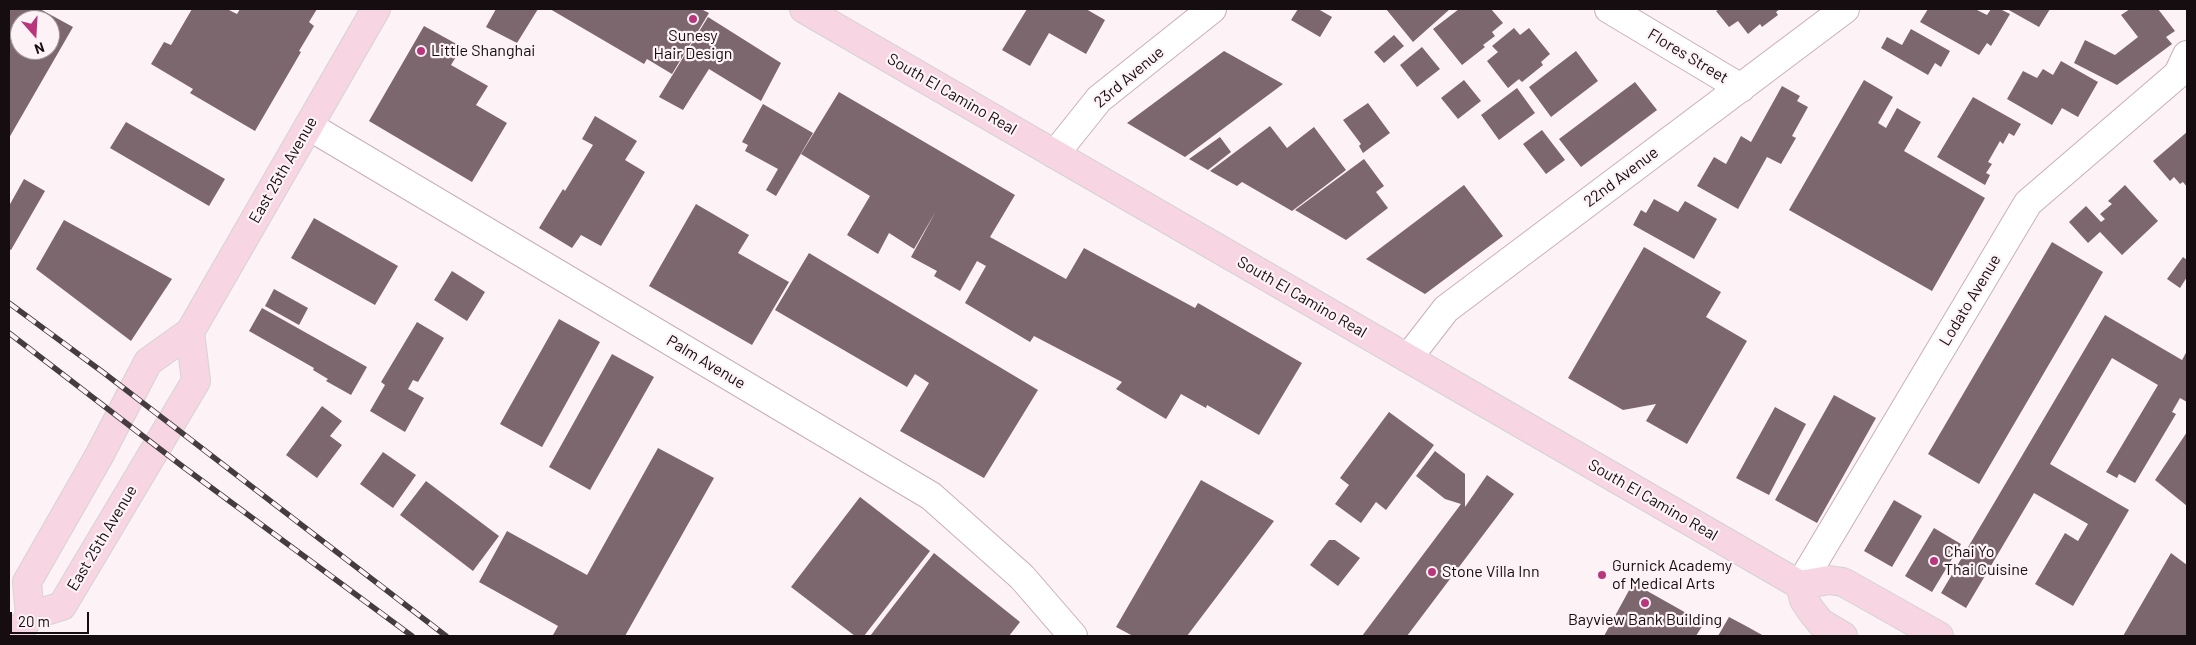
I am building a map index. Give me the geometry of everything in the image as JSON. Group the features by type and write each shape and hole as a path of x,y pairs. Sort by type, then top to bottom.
{"main road":[{"name":"East 25th Avenue","path":"23,626 27,582 99,456 148,362 190,332 376,9"},
{"name":"South El Camino Real","path":"804,9 1800,585"},
{"name":"East 25th Avenue","path":"23,626 62,606 196,381 190,332"},
{"path":"1843,636 1821,623 1804,600 1800,585 1830,580 1843,582 1939,636"}],"street":[{"name":"23rd Avenue","path":"1055,154 1099,99 1212,9"},
{"name":"Flores Street","path":"1609,9 1741,88"},
{"name":"22nd Avenue","path":"1408,358 1446,309 1846,9"},
{"name":"Lodato Avenue","path":"1800,585 2028,203 2178,74 2187,55"},
{"name":"Palm Avenue","path":"309,126 931,496 1022,577 1073,636"}],"building":[{"path":"9,9 42,10 10,10 10,60 54,60 9,138"},
{"path":"192,9 227,9 237,14 240,9 317,9 309,22 314,26 299,51 301,52 255,131 190,93 193,89 151,64 164,42 171,45"},
{"path":"496,9 538,9 517,43 486,27"},
{"path":"550,9 701,9 709,13 672,74 647,59 644,64"},
{"path":"1027,9 1086,9 1105,20 1086,54 1049,33 1030,66 1002,50"},
{"path":"1298,9 1318,9 1332,17 1320,37 1291,20"},
{"path":"1386,9 1450,9 1413,42"},
{"path":"1459,9 1491,9 1503,23 1492,32 1495,36 1483,45 1485,47 1462,65 1433,29"},
{"path":"1720,9 1780,9 1776,12 1778,15 1762,27 1760,24 1748,34 1738,21 1729,27 1716,11"},
{"path":"1928,9 1975,9 1987,15 1991,9 2000,9 2010,14 1991,46 1987,43 1979,55 1920,22"},
{"path":"2007,9 2050,9 2039,27"},
{"path":"2130,9 2158,9 2175,31 2166,37 2172,44 2117,85 2074,63 2085,40 2115,55 2138,37 2121,15"},
{"path":"708,17 781,63 761,101 709,69 683,110 659,97"},
{"path":"60,20 73,27 60,50"},
{"path":"424,26 462,47 451,65 488,86 476,105 507,123 472,182 369,121"},
{"path":"1514,28 1520,35 1529,28 1550,54 1541,62 1543,65 1522,82 1519,79 1508,88 1487,61 1498,52 1492,46"},
{"path":"1911,29 1950,51 1941,67 1935,63 1928,75 1881,48 1887,37 1902,45"},
{"path":"1394,35 1404,46 1384,63 1374,52"},
{"path":"1422,47 1440,69 1417,87 1400,65"},
{"path":"1224,51 1283,84 1185,157 1127,123"},
{"path":"1576,51 1598,81 1551,117 1529,87"},
{"path":"2061,61 2098,82 2078,117 2062,108 2052,125 2007,99 2023,71 2037,78 2043,69 2053,75"},
{"path":"1464,80 1481,101 1458,119 1441,98"},
{"path":"1864,80 1893,97 1878,123 1886,128 1897,108 1921,122 1904,151 1985,198 1932,291 1789,210"},
{"path":"1635,82 1657,110 1581,167 1559,139"},
{"path":"1782,86 1800,96 1797,101 1808,107 1792,136 1796,138 1781,164 1767,157 1738,209 1697,186 1714,157 1726,164 1741,136 1751,142"},
{"path":"1517,88 1535,113 1499,140 1481,115"},
{"path":"839,92 1015,195 990,237 1066,279 1084,248 1195,308 1198,303 1302,363 1259,435 1207,405 1206,408 1181,394 1166,419 1116,389 1122,382 1034,336 1030,342 965,303 986,266 977,261 960,291 934,276 937,271 911,257 936,211 914,249 889,233 878,254 847,235 870,196 801,154"},
{"path":"1973,97 2021,124 2014,136 2009,133 2003,144 2000,141 1988,162 1992,164 1986,173 1990,175 1985,185 1937,157"},
{"path":"1368,103 1390,133 1363,153 1359,146 1361,144 1343,120"},
{"path":"763,104 813,133 776,196 766,190 778,169 745,151 748,145 742,142"},
{"path":"595,116 637,141 625,160 645,172 601,246 581,235 572,248 539,228 563,189 565,191 593,145 582,139"},
{"path":"126,122 225,179 209,206 110,148"},
{"path":"1270,126 1287,148 1314,127 1346,170 1292,211 1242,182 1237,186 1210,171"},
{"path":"1542,130 1565,160 1546,174 1523,144"},
{"path":"2187,132 2187,187 2183,182 2180,184 2174,177 2170,181 2153,161"},
{"path":"1220,137 1231,152 1208,170 1189,159"},
{"path":"1364,159 1384,186 1376,192 1388,208 1346,240 1295,210"},
{"path":"24,179 45,191 11,250 9,249 9,206"},
{"path":"1464,185 1503,236 1425,294 1366,259"},
{"path":"2125,185 2158,221 2122,255 2100,232 2088,243 2069,222 2086,206 2101,222 2105,219 2100,214 2112,204 2108,201"},
{"path":"1654,199 1678,212 1685,201 1717,219 1694,259 1633,225 1641,210 1646,213"},
{"path":"696,204 749,235 738,253 789,282 752,345 649,286"},
{"path":"314,218 398,266 375,305 291,258"},
{"path":"64,220 172,279 131,341 36,269"},
{"path":"2052,242 2103,272 1979,484 1928,454"},
{"path":"1644,247 1721,292 1706,317 1747,341 1687,444 1646,421 1656,404 1623,410 1568,378"},
{"path":"809,253 1038,390 984,478 900,431 929,383 915,374 907,387 775,310"},
{"path":"2183,257 2187,260 2187,277 2180,288 2167,279"},
{"path":"452,271 485,292 467,321 434,300"},
{"path":"274,289 308,308 299,325 265,306"},
{"path":"262,308 367,367 351,395 326,381 328,379 313,370 314,368 249,331"},
{"path":"2105,315 2182,360 2187,351 2187,402 2180,398 2172,412 2176,414 2135,483 2119,474 2117,478 2106,472 2158,385 2112,358 2050,464 2129,510 2073,606 2035,584 2065,533 2078,541 2088,524 2034,493 1966,608 1941,593"},
{"path":"559,319 600,342 542,447 500,424"},
{"path":"417,322 444,338 418,382 413,380 408,389 424,398 405,432 370,411 385,385 381,382"},
{"path":"612,354 654,377 590,490 549,467"},
{"path":"1834,395 1876,418 1817,523 1775,500"},
{"path":"322,406 342,421 330,436 342,445 317,478 286,455"},
{"path":"1775,407 1806,424 1769,495 1736,478"},
{"path":"1389,412 1434,445 1386,510 1376,502 1361,523 1335,504 1349,485 1340,478"},
{"path":"2187,432 2187,506 2155,480"},
{"path":"658,448 714,478 625,636 555,636 553,635 558,626 479,582 507,531 587,575"},
{"name":"Stone Villa Inn","path":"1435,451 1465,474 1465,507 1487,475 1514,494 1407,636 1362,636 1461,504 1445,499 1416,476"},
{"path":"383,452 416,475 393,508 360,484"},
{"path":"1201,480 1274,521 1187,636 1133,636 1116,627"},
{"path":"426,481 499,536 473,571 400,515"},
{"path":"860,497 930,551 864,636 855,636 791,587"},
{"path":"1894,500 1922,516 1892,567 1864,551"},
{"path":"1934,528 1961,544 1932,592 1905,576"},
{"path":"1329,540 1335,540 1360,558 1338,586 1310,565"},
{"path":"934,553 1020,622 1009,636 870,636"},
{"path":"2171,553 2187,565 2187,636 2123,636"},
{"name":"Bayview Bank Building","path":"1633,583 1704,623 1696,636 1604,636"},
{"path":"1729,617 1746,626 1764,636 1718,636"}],"railway":[{"path":"9,303 104,373 446,636"},
{"path":"9,333 182,466 412,636"}],"place":[{"name":"Sunesy Hair Design","path":"693,19"},
{"name":"Little Shanghai","path":"421,51"},
{"name":"Chai Yo Thai Cuisine","path":"1934,561"},
{"name":"Stone Villa Inn","path":"1432,572"},
{"name":"Gurnick Academy of Medical Arts","path":"1602,575"},
{"name":"Bayview Bank Building","path":"1645,603"}]}
